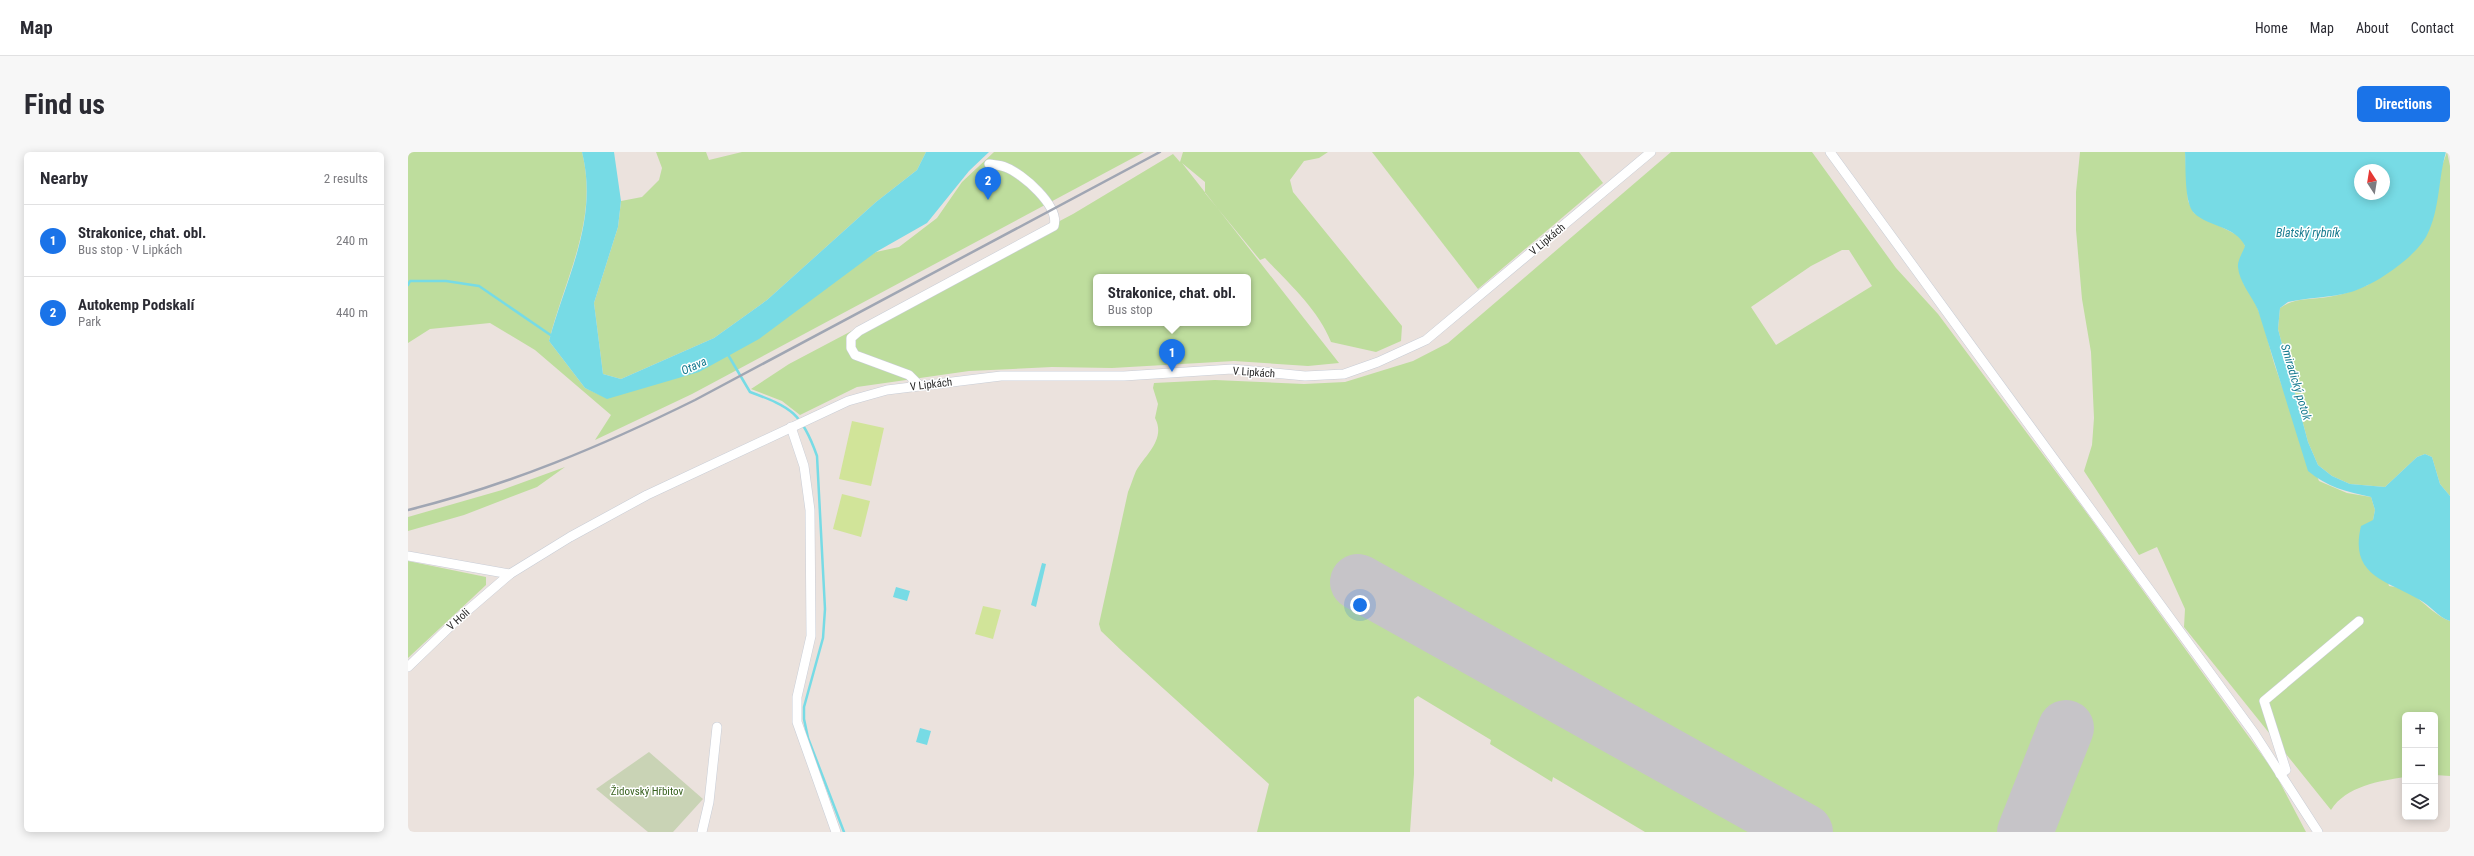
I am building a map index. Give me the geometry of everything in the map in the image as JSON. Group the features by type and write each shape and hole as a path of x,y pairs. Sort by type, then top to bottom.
{"street":[{"name":"V Lipkách","path":"510,574 646,495 848,401 887,390 1001,376 1124,376 1232,369 1305,376 1344,374 1378,362 1426,340 1650,152"},
{"path":"1830,152 2254,733 2318,832"},
{"path":"920,386 909,375 855,355 851,348 851,338 859,331 1054,226 1054,217 1043,195 1005,167 989,164"},
{"path":"791,427 804,466 810,510 811,636 798,697 797,722 836,832"},
{"path":"408,556 510,574"},
{"name":"V Holi","path":"408,667 460,617 510,574"},
{"path":"2280,774 2286,770 2264,701 2359,621"},
{"path":"702,832 711,790 717,727"}],"green space":[{"path":"408,152 582,152 586,177 586,201 583,225 578,248 549,341 585,388 607,398 876,252 899,247 937,218 962,182 994,152 1144,152 692,394 595,440 611,415 535,350 490,323 430,329 408,343"},
{"path":"656,152 706,152 709,160 742,152 926,152 917,170 876,202 767,300 714,338 621,379 603,374 594,303 618,227 621,201 642,197 659,180 662,168"},
{"path":"1183,152 1328,152 1319,158 1304,161 1290,180 1293,192 1402,326 1401,341 1376,352 1331,342 1318,318 1302,297 1265,258 1260,260 1218,208 1339,363 1308,366 1234,361 1112,368 1052,367 969,371 857,387 800,415 782,401 751,389 789,364 1073,214 1173,154 1180,162","holes":["1182,163 1205,182 1205,192"]},
{"path":"1372,152 1579,152 1603,183 1478,289"},
{"path":"1671,152 1812,152 1896,268 1938,314 2086,512 2275,773 2306,832 1645,832 1553,777 1552,782 1490,744 1491,740 1418,696 1414,699 1414,774 1410,832 1257,832 1269,784 1123,652 1101,631 1099,624 1128,492 1136,471 1153,446 1158,433 1158,426 1155,418 1158,404 1153,388 1154,383 1215,380 1304,384 1345,382 1413,361 1448,343","holes":["1842,250 1849,250 1872,286 1776,345 1751,307 1811,266"]},
{"path":"2080,152 2185,152 2188,201 2194,213 2241,237 2245,246 2243,283 2255,302 2281,383 2319,481 2347,493 2371,497 2375,510 2373,520 2389,586 2407,591 2442,618 2450,621 2450,776 2438,775 2438,712 2402,712 2402,777 2385,780 2354,790 2345,795 2331,810 2184,627 2185,609 2157,547 2139,555 2084,471 2092,445 2094,418 2091,352 2082,299 2076,230 2076,192"},
{"path":"2447,152 2450,166 2450,496 2440,484 2432,457 2425,454 2417,457 2385,487 2350,484 2332,476 2318,465 2308,442 2278,329 2280,308 2297,300 2333,296 2368,285 2438,191 2442,166"},
{"path":"852,421 884,428 871,486 839,479"},
{"path":"565,467 537,487 464,515 408,531 408,517 502,490"},
{"path":"842,494 870,501 861,537 833,529"},
{"path":"408,561 486,577 486,585 408,658"},
{"path":"983,606 1001,610 993,639 975,634"},
{"name":"Židovský Hřbitov","path":"649,752 703,799 673,832 648,832 596,789"}],"water":[{"name":"Otava","path":"582,152 614,152 621,201 618,227 594,303 603,374 621,379 714,338 767,300 876,202 917,170 926,152 989,152 969,171 927,223 876,252 759,339 699,372 607,399 585,388 549,341 584,225 586,177"},
{"name":"Blatský rybník","path":"2185,152 2446,152 2441,173 2437,205 2431,225 2422,243 2414,252 2383,277 2351,292 2288,302 2280,308 2278,329 2308,442 2318,465 2332,476 2350,484 2385,487 2417,457 2425,454 2432,457 2440,484 2450,496 2450,621 2442,617 2420,600 2383,581 2365,566 2360,556 2359,543 2361,526 2373,520 2375,510 2371,497 2330,485 2315,477 2308,471 2258,310 2243,284 2239,273 2238,262 2245,246 2241,239 2229,230 2200,218 2194,213 2187,193"},
{"path":"1042,563 1046,564 1036,607 1031,605"},
{"path":"896,587 910,591 907,601 893,597"},
{"path":"920,728 931,731 927,745 916,742"}],"waterway":[{"path":"408,285 410,281 446,281 479,286 552,336"},
{"path":"727,353 750,392 776,402 800,421 806,430 817,456 825,609 823,638 804,707 804,719 808,738 844,832"}],"runway":[{"path":"1358,582 1805,832"},
{"path":"2025,832 2066,728"}],"railway":[{"path":"408,510 482,489 519,476 590,448 660,417 695,400 1160,152"}],"place":[{"name":"Autokemp Podskalí","path":"988,200"},
{"name":"Strakonice, chat. obl.","path":"1172,372"}],"water label":[{"name":"Smiradický potok","path":"2296,382"}]}
